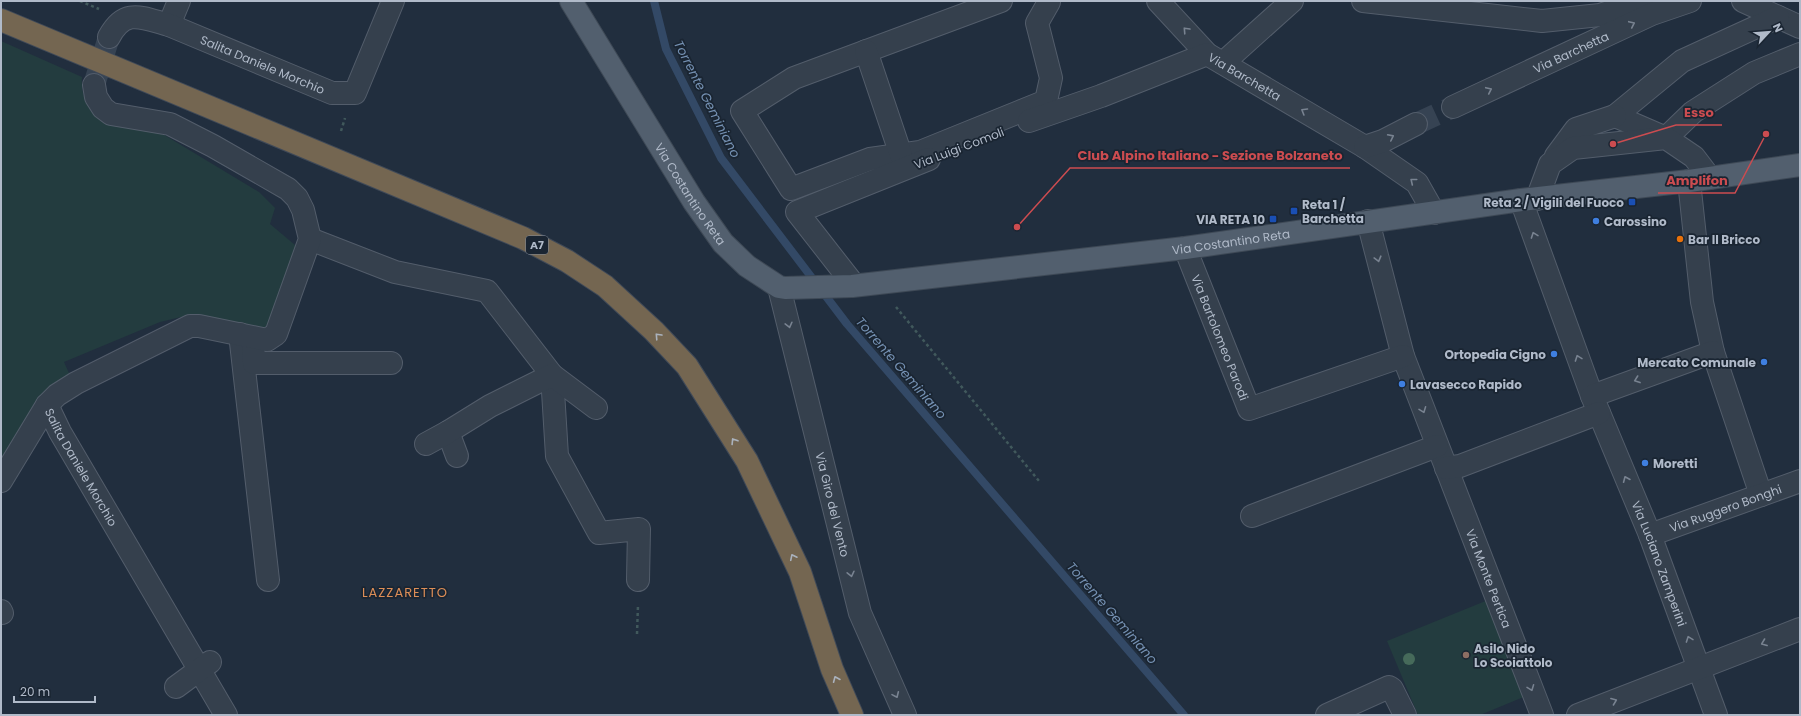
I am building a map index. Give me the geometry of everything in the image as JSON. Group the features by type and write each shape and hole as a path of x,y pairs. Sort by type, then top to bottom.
{"highway":[{"name":"A7","path":"1,20 523,238 568,261 605,286 654,331 687,366 747,461 800,572 832,669 852,715"}],"main road":[{"name":"Via Costantino Reta","path":"571,1 694,202 723,243 748,266 785,288 853,285 1185,248 1529,200 1800,165"}],"street":[{"path":"169,25 178,1"},
{"name":"Salita Daniele Morchio","path":"109,37 115,26 123,19 135,17 169,25 332,93 355,94 393,1"},
{"path":"1001,1 794,78 742,111 791,189 870,159 920,152 1046,101 1051,78 1037,23 1048,1"},
{"name":"Via Barchetta","path":"1158,1 1215,58 1365,147 1417,183 1434,213"},
{"path":"1215,58 1292,1"},
{"path":"1363,1 1542,21 1600,15 1643,1"},
{"path":"1743,1 1800,26"},
{"name":"Via Barchetta","path":"1453,107 1652,14 1686,2"},
{"path":"1529,200 1550,164 1576,129 1615,116 1682,61 1778,17"},
{"path":"866,51 901,155"},
{"path":"1550,164 1573,148 1666,138 1693,112 1754,73 1800,54"},
{"name":"Via Luigi Comoli","path":"853,285 797,212 991,134 1215,58"},
{"path":"94,85 96,97 103,108 111,114 170,124 213,146 288,189 297,198 303,210 310,239 395,272 487,291 552,375 596,408"},
{"path":"1615,116 1666,138 1694,157 1699,179 1702,302 1713,352 1761,495"},
{"path":"1365,147 1383,141 1416,124"},
{"name":"Via Luciano Zamperini","path":"1529,200 1595,405 1650,535 1716,715"},
{"name":"Via Monte Pertica","path":"1368,222 1403,356 1538,714"},
{"name":"Salita Daniele Morchio","path":"226,715 205,666 57,427 46,405 57,395 76,383 190,326 267,340 276,334 310,239"},
{"name":"Via Bartolomeo Parodi","path":"1185,248 1249,409 1403,356"},
{"name":"Via Giro del Vento","path":"785,288 860,613 906,715"},
{"path":"247,336 254,363 391,363"},
{"path":"247,336 268,580"},
{"path":"1446,468 1460,466 1713,352"},
{"path":"426,444 490,406 552,375"},
{"path":"552,375 557,456 599,533 639,529 638,580"},
{"path":"1,481 46,405"},
{"path":"448,432 457,456"},
{"path":"1252,516 1437,446"},
{"name":"Via Ruggero Bonghi","path":"1650,535 1800,482"},
{"path":"1578,715 1800,629"},
{"path":"176,687 205,666"},
{"path":"1327,715 1389,688 1392,689 1405,715"}],"path":[{"path":"876,282 1039,482"},
{"path":"637,634 638,580"}],"green space":[{"path":"1,41 82,77 84,95 87,103 93,111 161,133 259,192 275,208 270,224 295,245 298,255 265,334 181,317 160,322 64,362 72,380 1,469"},
{"path":"1488,600 1526,696 1480,715 1418,715 1387,641"}],"waterway":[{"name":"Torrente Geminiano","path":"654,1 666,49 721,158 847,324 1184,715"}],"tunnel":[{"path":"94,85 109,37"},
{"path":"1416,124 1453,107"}],"place":[{"name":"Amplifon","path":"1766,134"},
{"name":"Esso","path":"1613,144"},
{"name":"Reta 2 / Vigili del Fuoco","path":"1632,202"},
{"name":"Reta 1 / Barchetta","path":"1294,211"},
{"name":"VIA RETA 10","path":"1273,219"},
{"name":"Carossino","path":"1596,221"},
{"name":"Club Alpino Italiano - Sezione Bolzaneto","path":"1017,227"},
{"name":"Bar Il Bricco","path":"1680,239"},
{"name":"Ortopedia Cigno","path":"1554,354"},
{"name":"Mercato Comunale","path":"1764,362"},
{"name":"Lavasecco Rapido","path":"1402,384"},
{"name":"Moretti","path":"1645,463"},
{"name":"Asilo Nido Lo Scoiattolo","path":"1466,655"}],"district":[{"name":"LAZZARETTO","path":"405,592"}]}
